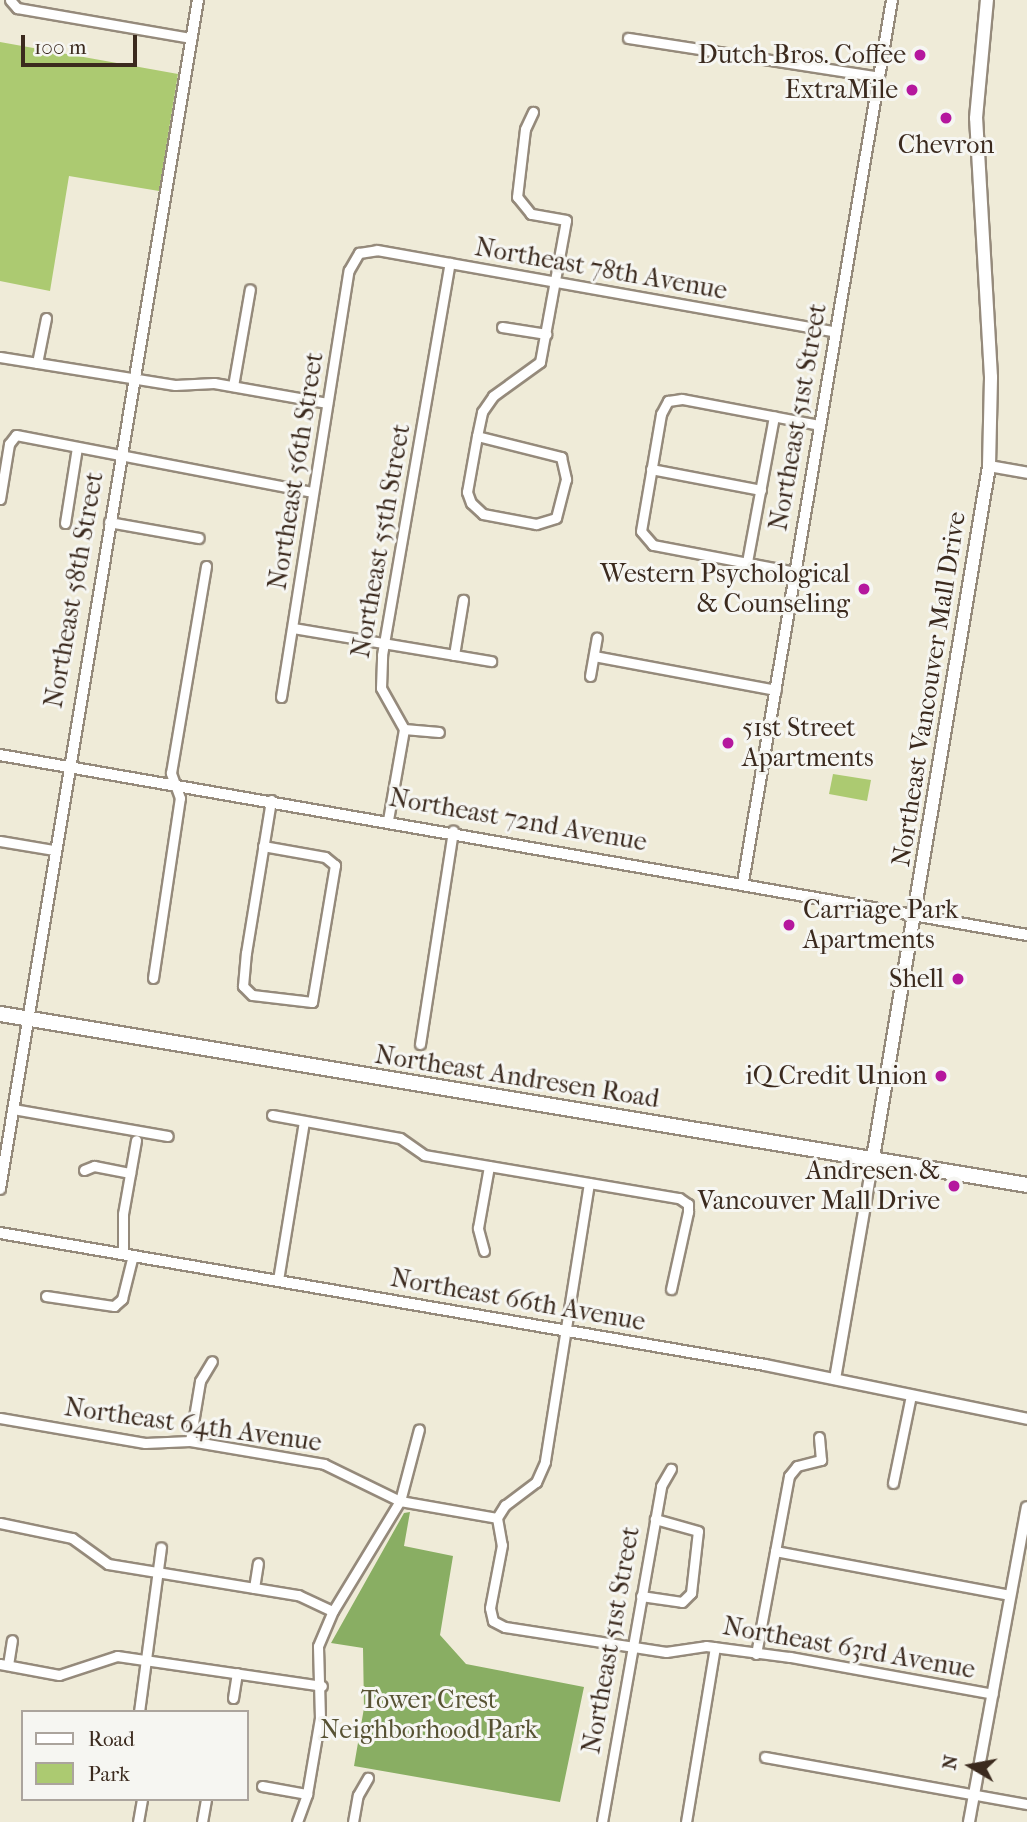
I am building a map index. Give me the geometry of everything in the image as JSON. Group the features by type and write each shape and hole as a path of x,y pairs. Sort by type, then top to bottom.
{"main road":[{"name":"Northeast Vancouver Mall Drive","path":"873,1158 989,466 990,377 976,117 987,0"},
{"name":"Northeast Andresen Road","path":"0,1014 1027,1185"}],"street":[{"path":"10,0 17,8 191,38"},
{"name":"Northeast 58th Street","path":"0,1189 54,850 198,0"},
{"name":"Northeast 51st Street","path":"743,882 892,0"},
{"path":"628,38 879,77"},
{"path":"477,436 561,457 567,467 560,512 550,521 536,524 483,514 471,503 467,492 477,436 482,412 493,396 540,362 566,220 531,214 517,197 525,129 533,112"},
{"name":"Northeast 78th Avenue","path":"359,254 377,250 836,332"},
{"name":"Northeast 56th Street","path":"281,697 349,270 359,254"},
{"name":"Northeast 55th Street","path":"404,729 381,688 384,643 450,263"},
{"path":"233,386 250,289"},
{"path":"37,363 46,318"},
{"path":"502,327 545,334"},
{"path":"0,357 175,385 233,386 327,403"},
{"path":"795,572 653,545 644,539 641,531 651,469 661,414 667,401 682,399 820,425"},
{"path":"747,562 774,416"},
{"path":"0,499 14,436 312,492"},
{"path":"65,523 77,447"},
{"path":"989,466 1027,473"},
{"path":"651,469 761,490"},
{"path":"109,522 199,538"},
{"path":"153,978 180,798 171,773 206,566"},
{"path":"454,655 463,600"},
{"path":"293,628 491,661"},
{"path":"590,676 597,638"},
{"path":"594,656 776,691"},
{"path":"388,820 404,729 439,732"},
{"name":"Northeast 72nd Avenue","path":"0,755 453,831 1027,935"},
{"path":"264,846 334,861 336,873 312,1002 245,991 246,953 271,800"},
{"path":"420,1044 453,831"},
{"path":"0,841 54,850"},
{"path":"13,1110 168,1136"},
{"path":"272,1115 400,1138 424,1154 590,1183 688,1204 679,1268 671,1289"},
{"path":"278,1280 304,1121"},
{"path":"46,1296 114,1306 121,1300 128,1254 123,1214 136,1140"},
{"name":"Northeast Vancouver Mall Drive","path":"835,1379 873,1158"},
{"path":"84,1170 94,1166 130,1173"},
{"path":"484,1251 478,1228 489,1166"},
{"path":"497,1518 505,1506 536,1482 545,1462 590,1183"},
{"name":"Northeast 66th Avenue","path":"0,1233 835,1379 1027,1419"},
{"path":"190,1441 200,1381 212,1361"},
{"path":"893,1483 911,1395"},
{"name":"Northeast 64th Avenue","path":"0,1418 145,1443 190,1441 324,1464 400,1501 497,1518"},
{"path":"297,1822 307,1794 322,1686 318,1646 333,1611 400,1501 419,1429"},
{"path":"756,1654 791,1471 797,1466 818,1463 823,1446 819,1437"},
{"name":"Northeast 51st Street","path":"602,1822 661,1486 671,1469"},
{"path":"969,1822 1027,1507"},
{"name":"Northeast 63rd Avenue","path":"497,1518 502,1545 490,1608 493,1621 505,1627 673,1653 715,1647 993,1694"},
{"path":"642,1596 682,1602 689,1597 693,1580 698,1531 655,1519"},
{"path":"0,1523 72,1538 108,1564 312,1598 333,1611"},
{"path":"139,1710 162,1547"},
{"path":"775,1551 1010,1595"},
{"path":"254,1588 258,1563"},
{"path":"12,1640 4,1665 59,1675 74,1674 117,1656 146,1658 322,1686"},
{"path":"686,1822 715,1647"},
{"path":"233,1698 237,1673"},
{"path":"765,1756 1027,1804"},
{"path":"354,1822 358,1795 368,1778"},
{"path":"262,1786 307,1794"},
{"path":"138,1822 142,1801"},
{"path":"202,1822 206,1801"}],"green space":[{"path":"0,42 178,74 159,191 69,176 50,291 0,281"},
{"path":"833,774 871,780 867,801 829,794"},
{"name":"Tower Crest Neighborhood Park","path":"410,1512 404,1546 453,1556 440,1635 466,1664 584,1687 560,1802 354,1766 364,1708 363,1648 331,1643 404,1513"}],"place":[{"name":"Dutch Bros. Coffee","path":"920,55"},
{"name":"ExtraMile","path":"912,90"},
{"name":"Chevron","path":"946,118"},
{"name":"Western Psychological & Counseling","path":"864,589"},
{"name":"51st Street Apartments","path":"728,743"},
{"name":"Carriage Park Apartments","path":"789,925"},
{"name":"Shell","path":"958,979"},
{"name":"iQ Credit Union","path":"941,1076"},
{"name":"Andresen & Vancouver Mall Drive","path":"954,1186"}]}
